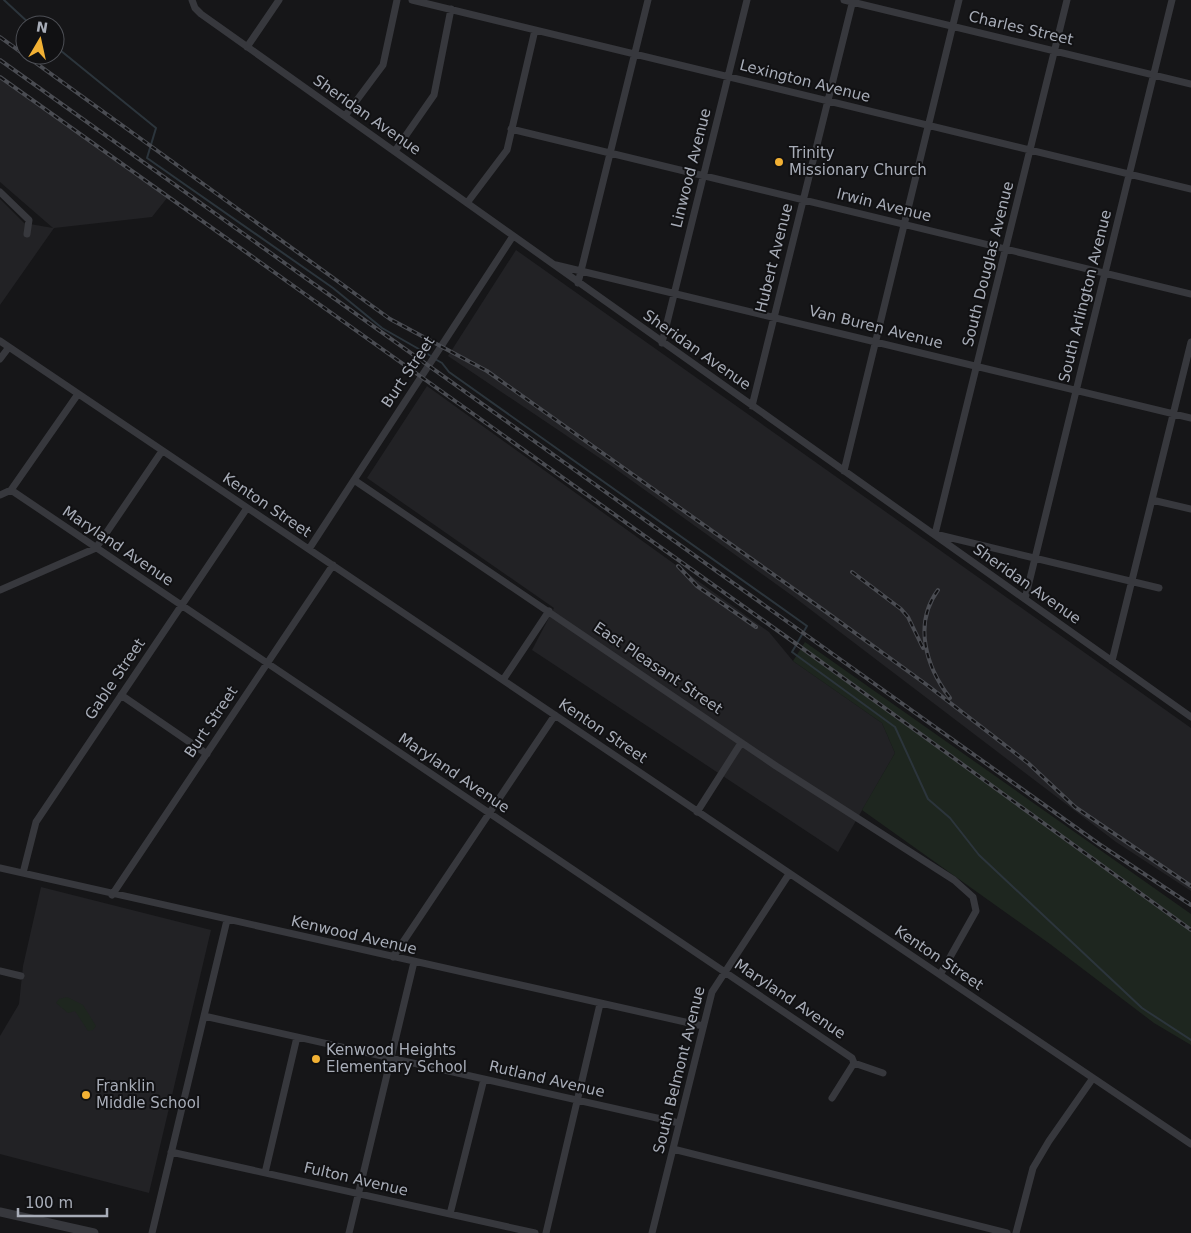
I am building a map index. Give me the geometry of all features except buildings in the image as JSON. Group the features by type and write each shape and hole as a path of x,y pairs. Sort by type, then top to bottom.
{"street":[{"name":"Sheridan Avenue","path":"192,0 195,8 201,14 1191,717"},
{"path":"247,47 279,0"},
{"path":"345,116 383,66 397,0"},
{"name":"Lexington Avenue","path":"412,0 1191,190"},
{"path":"578,283 648,0"},
{"name":"Linwood Avenue","path":"662,343 747,0"},
{"name":"Charles Street","path":"844,0 1191,84"},
{"path":"844,471 959,0"},
{"name":"South Douglas Avenue","path":"935,534 1067,0"},
{"name":"South Arlington Avenue","path":"1025,599 1172,0"},
{"name":"Hubert Avenue","path":"752,406 852,1"},
{"path":"395,152 434,95 451,9"},
{"path":"467,203 503,157 535,30"},
{"name":"Irwin Avenue","path":"511,129 1191,294"},
{"path":"0,192 29,220 27,234"},
{"name":"Burt Street","path":"309,549 513,236"},
{"name":"Van Buren Avenue","path":"554,265 774,316 1191,418"},
{"name":"Kenton Street","path":"0,341 1191,1144"},
{"path":"1112,661 1191,342"},
{"path":"0,359 9,347"},
{"path":"0,495 11,490 78,394"},
{"path":"0,590 96,548 162,450"},
{"name":"East Pleasant Street","path":"354,480 741,743 967,890 977,906 974,918 940,975"},
{"name":"Maryland Avenue","path":"11,490 852,1058 854,1063 883,1073"},
{"path":"1152,500 1191,509"},
{"name":"Gable Street","path":"23,873 36,822 247,508"},
{"path":"935,534 1131,583 1159,588"},
{"name":"Burt Street","path":"112,894 333,566"},
{"path":"503,680 549,612"},
{"path":"121,695 207,754"},
{"path":"393,957 555,715"},
{"path":"697,812 741,743"},
{"name":"Kenwood Avenue","path":"0,868 703,1026"},
{"name":"South Belmont Avenue","path":"652,1233 712,992 789,874"},
{"path":"152,1233 227,920"},
{"path":"349,1233 414,962"},
{"path":"0,971 21,976"},
{"path":"546,1233 600,1004"},
{"name":"Rutland Avenue","path":"204,1016 679,1123"},
{"path":"265,1173 297,1037"},
{"path":"832,1098 854,1063"},
{"path":"1016,1233 1033,1168 1048,1141 1094,1078"},
{"path":"450,1214 484,1079"},
{"path":"673,1149 1007,1233"},
{"name":"Fulton Avenue","path":"171,1152 535,1233"},
{"path":"0,1212 94,1233"}],"shaded area":[{"path":"0,78 167,198 152,217 54,228 0,305 0,199 24,223 53,228 0,182"},
{"path":"516,250 1191,728 1191,891 1116,842 794,597 610,465 448,356"},
{"path":"427,386 769,632 793,661 882,723 895,753 838,852 532,650 554,608 367,478"},
{"path":"805,642 1191,914 1191,1045 1154,1023 1050,944 862,810 895,753 882,723 793,661"},
{"name":"Franklin Middle School","path":"41,887 211,930 149,1193 0,1154 0,1036 19,1004 23,966"},
{"path":"67,997 83,1005 96,1026 93,1030 88,1031 75,1011 68,1013 56,1003 59,999"}],"waterway":[{"path":"4,0 20,15"},
{"path":"65,54 156,128 147,158 333,288 382,328 431,356"},
{"path":"435,359 442,363 449,372 807,626 792,652 895,727 928,799 950,818 979,855 1142,1008 1191,1040"}],"railway":[{"path":"0,37 390,319 487,371 822,609 927,685 1028,763 1075,807 1191,886"},
{"path":"0,60 1099,844 1191,905"},
{"path":"0,77 795,643 1191,930"},
{"path":"678,566 697,586 756,627"},
{"path":"852,572 901,609 908,617 923,648"},
{"path":"938,590 930,603 924,631 929,659 934,673 950,698"}],"place":[{"name":"Trinity Missionary Church","path":"779,162"},
{"name":"Kenwood Heights Elementary School","path":"316,1059"},
{"name":"Franklin Middle School","path":"86,1095"}]}
